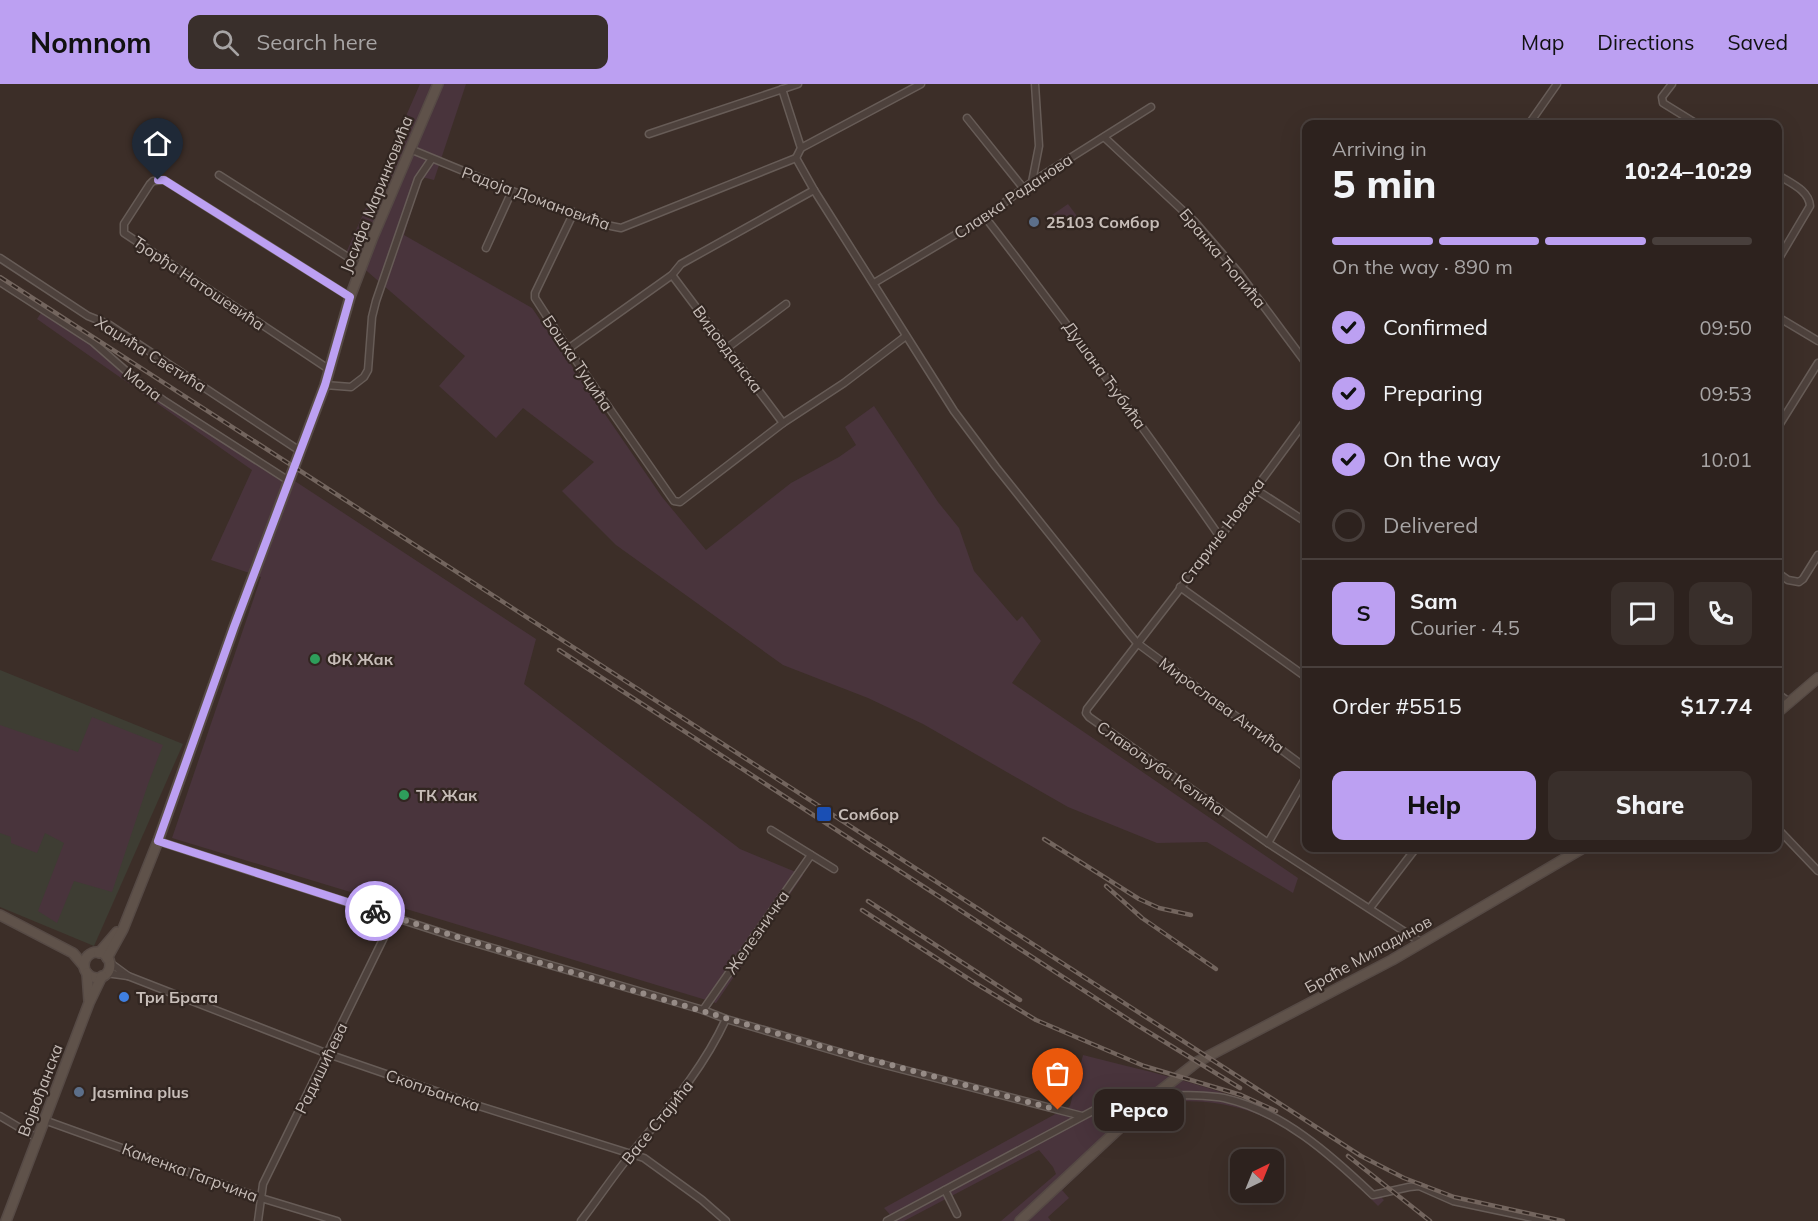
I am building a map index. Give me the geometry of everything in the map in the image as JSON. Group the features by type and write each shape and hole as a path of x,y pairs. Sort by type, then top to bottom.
{"street":[{"name":"Јосифа Маринковића","path":"289,481 330,370 350,297 438,84"},
{"path":"650,134 798,84"},
{"path":"921,84 801,148 796,158 954,411 1137,643"},
{"path":"1032,182 1040,146 1035,84"},
{"path":"1533,120 1557,84"},
{"path":"1672,84 1662,97 1663,103 1691,120"},
{"path":"782,89 801,148"},
{"name":"Славка Раданова","path":"874,283 985,217 1032,182 1151,107"},
{"path":"967,118 1024,189"},
{"name":"Бранка Ћопића","path":"1104,137 1194,221 1239,273 1302,358"},
{"name":"Радоја Домановића","path":"410,149 431,160 512,191 621,228 796,158"},
{"name":"Јосифа Маринковића","path":"325,385 351,387 364,377 368,369 372,317 376,301 418,179 431,160"},
{"path":"219,175 363,266"},
{"path":"1782,178 1807,195 1810,206 1782,253"},
{"name":"Ђорђа Натошевића","path":"330,370 124,233 124,224 150,184 164,180 350,297"},
{"path":"568,349 672,275 681,264 814,190"},
{"path":"486,248 512,191"},
{"name":"Бошка Туцића","path":"574,212 535,293 539,306 670,497 680,502 783,423"},
{"name":"Душана Ћубића","path":"985,217 1063,316 1220,537"},
{"name":"Хаџића Светића","path":"0,258 88,316 108,324 300,450"},
{"name":"Видовданска","path":"672,275 783,423"},
{"name":"Мала","path":"0,282 93,342 163,400 289,481"},
{"path":"727,348 786,304"},
{"path":"1782,319 1818,341"},
{"path":"783,423 844,383 906,336"},
{"path":"1782,421 1818,363"},
{"name":"Старине Новака","path":"1137,643 1220,537 1302,425"},
{"path":"86,970 86,959 101,956 121,934 158,841 289,481"},
{"path":"1255,489 1302,519"},
{"path":"1782,576 1794,583 1803,579 1818,555"},
{"path":"1180,587 1302,674"},
{"name":"Мирослава Антића","path":"1137,643 1302,765"},
{"name":"Славољуба Келића","path":"1137,643 1087,709 1086,713 1089,717 1268,843 1422,943"},
{"path":"1782,708 1818,678"},
{"path":"1782,697 1789,702"},
{"path":"1268,843 1302,784"},
{"path":"771,830 834,869"},
{"path":"1782,833 1818,871"},
{"path":"158,841 539,963 703,1010 726,1019 866,1060 1082,1116"},
{"path":"1370,908 1413,852"},
{"name":"Браће Миладинов","path":"1020,1221 1156,1094 1197,1062 1422,943 1576,852"},
{"name":"Железничка","path":"703,1010 811,855"},
{"path":"0,915 73,953 101,956"},
{"name":"Радишићева","path":"258,1221 263,1184 394,917"},
{"path":"73,953 94,977 104,975"},
{"name":"Скопљанска","path":"101,956 128,976 328,1054 479,1106 644,1158 702,1200 726,1221"},
{"name":"Војвођанска","path":"6,1221 89,1003 104,975 101,956"},
{"name":"Војвођанска","path":"86,970 89,1003"},
{"name":"Скопљанска","path":"104,975 128,976"},
{"name":"Васе Стајића","path":"581,1221 691,1080 726,1019"},
{"path":"887,1221 1117,1099 1156,1094 1209,1096 1250,1106 1303,1136 1331,1157 1373,1195 1419,1186 1453,1201 1547,1221"},
{"path":"0,1116 37,1138"},
{"name":"Каменка Гагрчина","path":"44,1120 261,1198 337,1221"},
{"path":"945,1190 957,1214"}],"shaded area":[{"path":"420,84 466,84 434,180 422,177 404,235 532,308 662,497 706,550 791,483 856,445 845,427 874,406 938,502 959,528 974,571 1017,621 1022,616 1041,641 1012,683 1298,878 1293,893 1207,842 1157,843 1068,807 923,724 868,698 783,665 616,545 562,491 594,462 523,408 496,438 439,386 465,356 346,253"},
{"path":"1068,204 1077,216 1061,227 1052,215"},
{"path":"43,310 68,326 116,364 536,639 524,684 740,849 803,875 716,1003 172,838 261,577 211,560 252,470 37,319"},
{"path":"0,670 183,744 94,946 0,907"},
{"path":"92,717 163,745 112,892 74,881 57,923 38,911 64,843 45,833 37,853 11,843 11,837 0,833 0,725 78,752"},
{"path":"1083,1055 1192,1083 1267,1110 1332,1154 1384,1200 1378,1206 1348,1176 1297,1135 1259,1115 1239,1108 1198,1101 1156,1101 1062,1190 1069,1198 1048,1217 1051,1221 1001,1221 1056,1174 1039,1150 904,1221 896,1221 884,1208 1070,1106"}],"railway":[{"path":"0,277 1361,1156 1404,1178 1454,1197 1563,1221"},
{"path":"559,650 1137,1025 1240,1088"},
{"path":"1044,839 1139,899 1159,908 1191,915"},
{"path":"1106,886 1142,918 1216,969"},
{"path":"868,901 1020,1000"},
{"path":"862,910 1036,1020 1144,1066 1241,1095 1276,1111"},
{"path":"1348,1156 1430,1221"}],"way so far":[{"path":"375,911 866,1060 1058,1110"}],"place":[{"name":"25103 Сомбор","path":"1034,222"},
{"name":"ФК Жак","path":"315,659"},
{"name":"ТК Жак","path":"404,795"},
{"name":"Сомбор","path":"824,814"},
{"name":"Три Брата","path":"124,997"},
{"name":"Jasmina plus","path":"79,1092"},
{"name":"Pepco","path":"1058,1110"}],"route":[{"path":"158,180 164,180 350,297 325,385 234,627 158,841 375,911"}]}
